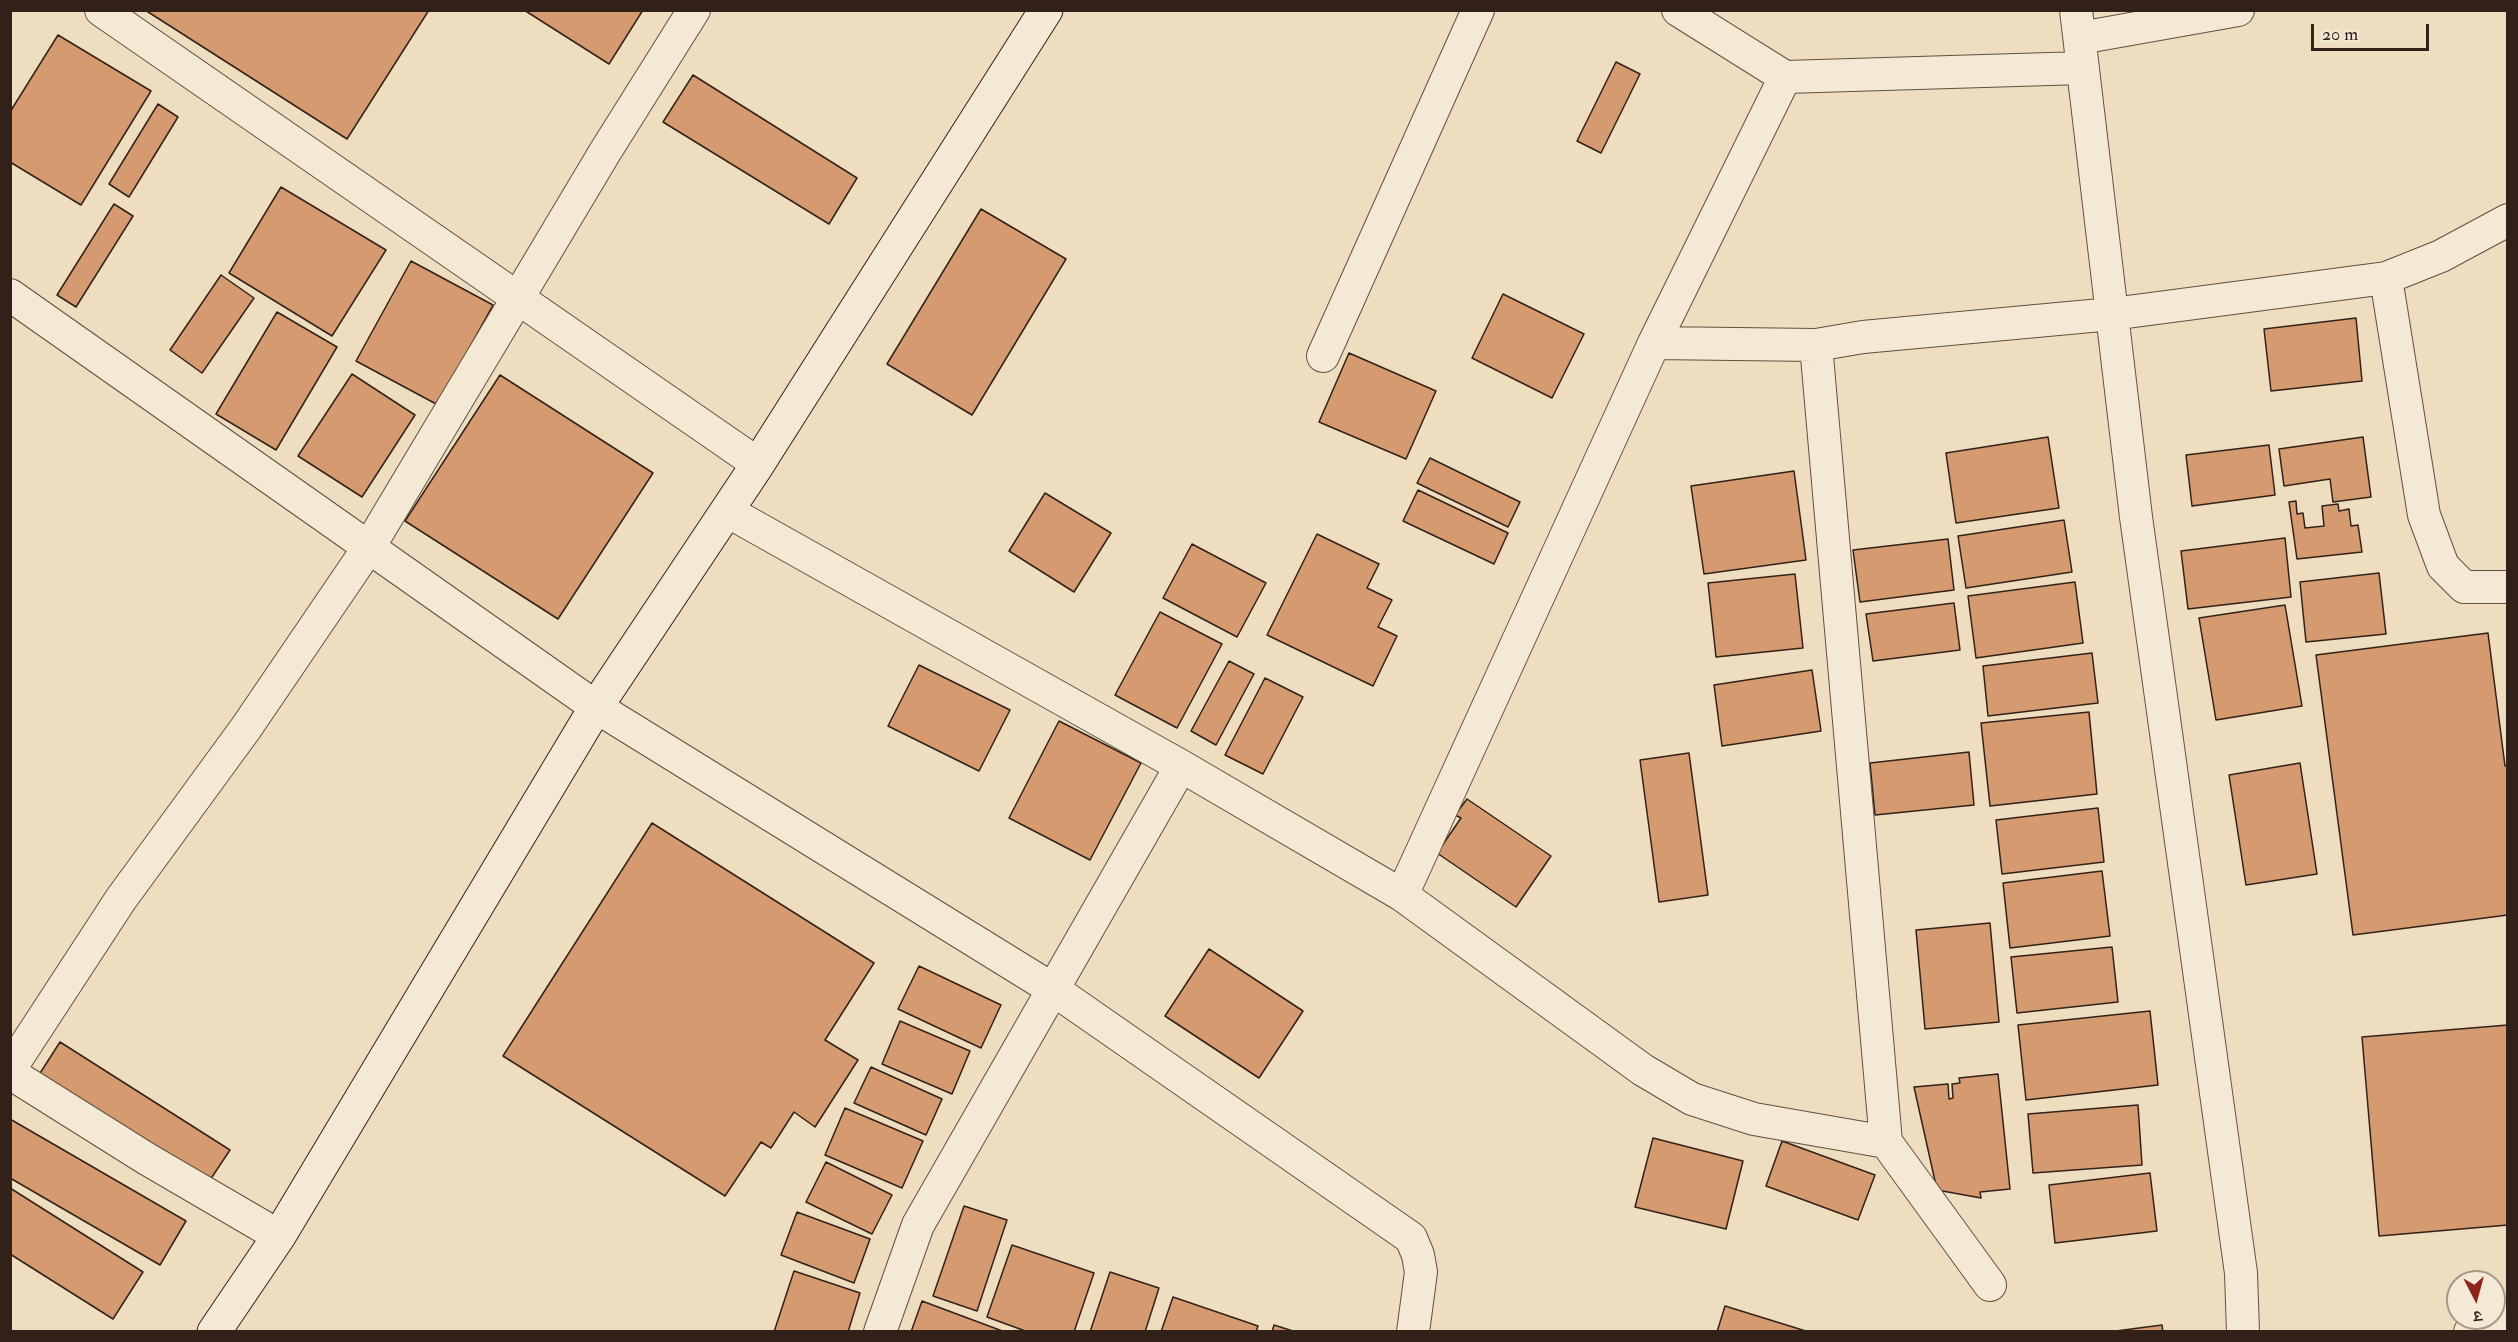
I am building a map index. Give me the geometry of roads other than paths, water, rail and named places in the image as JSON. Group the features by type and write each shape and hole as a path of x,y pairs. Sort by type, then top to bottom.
{"main road":[{"path":"214,1332 279,1236 596,707 758,465 1046,10"}],"street":[{"path":"101,10 758,465"},
{"path":"279,1236 147,1159 10,1071 121,899 246,728 369,547 665,54 694,10"},
{"path":"1323,356 1478,10"},
{"path":"1678,10 1785,77 2083,68"},
{"path":"2238,10 2078,24 2136,517 2241,1273 2243,1332"},
{"path":"1402,895 1654,343 1785,77"},
{"path":"1654,343 1816,345 1863,337 2112,314 2386,278 2441,256 2508,220"},
{"path":"2386,278 2424,515 2443,566 2464,587 2508,587"},
{"path":"10,295 596,707 1054,990 1411,1238 1418,1255 1421,1272 1413,1332"},
{"path":"1816,345 1886,1142 1990,1285"},
{"path":"727,511 1181,766 1402,895 1643,1070 1692,1099 1754,1119 1886,1142"},
{"path":"880,1332 918,1225 1181,766"},
{"path":"2470,1332 2508,1314"}]}
